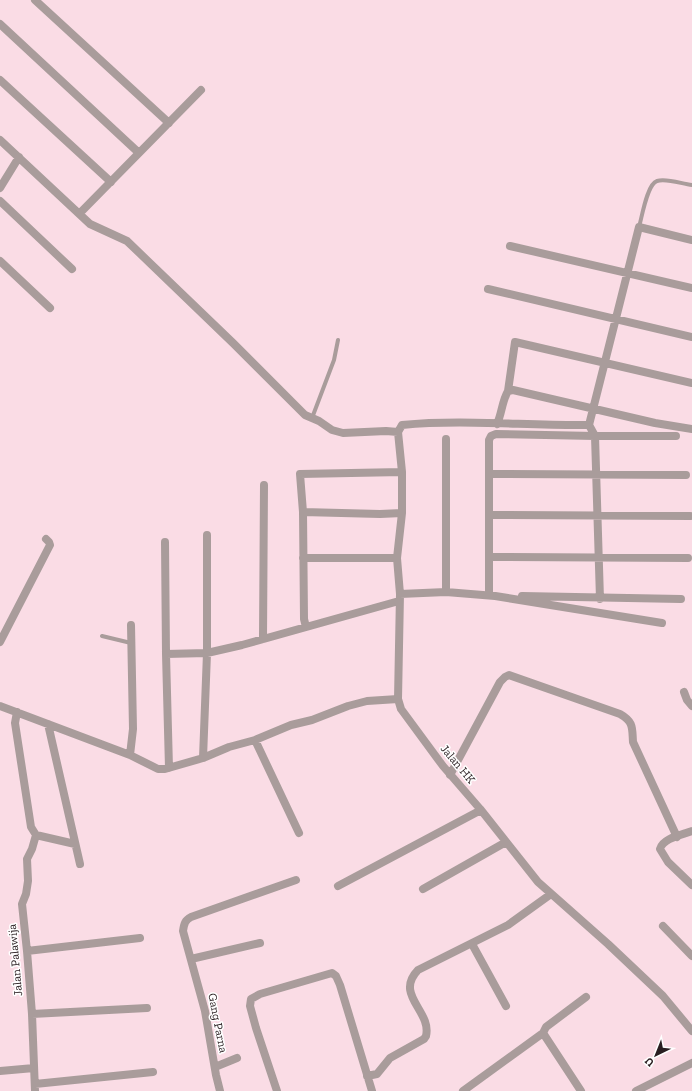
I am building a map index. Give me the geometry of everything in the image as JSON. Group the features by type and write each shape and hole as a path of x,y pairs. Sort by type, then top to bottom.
{"street":[{"path":"35,0 169,123"},
{"path":"0,24 139,153"},
{"path":"0,80 111,182"},
{"path":"79,214 201,90"},
{"path":"0,140 90,224 127,242 305,415 311,419 319,421 332,430 343,433 386,431 398,432 402,425 420,423 590,425"},
{"path":"0,188 19,157"},
{"path":"0,201 72,269"},
{"path":"600,599 595,436 590,425 627,273 639,227 692,240"},
{"path":"510,246 692,288"},
{"path":"0,261 50,308"},
{"path":"488,288 692,337"},
{"path":"497,424 501,417 504,398 508,391 515,342 692,383"},
{"path":"508,391 513,390 655,423 692,429"},
{"name":"Jalan HK","path":"398,432 402,472 402,513 397,558 399,597 398,699 401,709 450,774 481,810 538,882 608,944 663,996 692,1031"},
{"path":"489,595 489,440 491,436 496,434 676,436"},
{"path":"446,439 446,592"},
{"path":"306,627 304,619 303,512 300,474 402,472"},
{"path":"489,474 686,475"},
{"path":"263,639 264,485"},
{"path":"303,512 380,514 402,513"},
{"path":"489,515 690,516"},
{"path":"203,758 207,653 207,535"},
{"path":"0,642 50,545 46,539"},
{"path":"165,542 169,768"},
{"path":"489,557 688,558"},
{"path":"303,558 397,558"},
{"path":"166,654 207,653 306,627 399,597 446,592 600,599 681,600"},
{"path":"489,595 662,623"},
{"path":"130,755 133,729 131,625"},
{"path":"450,774 500,682 509,675 620,714 629,720 633,742 677,837"},
{"path":"684,692 687,700 692,706"},
{"path":"0,706 130,755 158,769 169,768 203,758 229,747 255,740 279,729 312,720 348,706 367,701 398,699"},
{"path":"17,712 15,722 31,827 36,835 75,844"},
{"path":"48,724 80,864"},
{"path":"255,740 299,833"},
{"path":"338,886 481,810"},
{"path":"692,831 667,841 661,846 660,849 668,862 692,886"},
{"name":"Jalan Palawija","path":"35,1087 32,1014 22,904 26,894 28,881 27,859 36,835"},
{"path":"423,889 506,842"},
{"name":"Gang Parna","path":"220,1091 205,1011 183,931 184,924 187,919 296,880"},
{"path":"367,1076 377,1074 390,1058 424,1039 426,1036 426,1026 422,1013 412,997 410,990 412,976 418,970 508,925 551,894"},
{"path":"663,926 692,956"},
{"path":"27,951 140,938"},
{"path":"191,959 260,943"},
{"path":"472,944 506,1006"},
{"path":"277,1091 254,1020 250,1006 251,1000 260,994 332,973 336,976 340,985 372,1091"},
{"path":"463,1091 543,1033 546,1027 586,998"},
{"path":"32,1014 147,1008"},
{"path":"543,1033 581,1091"},
{"path":"215,1067 237,1058"},
{"path":"636,1091 692,1063"},
{"path":"0,1071 34,1068"},
{"path":"35,1087 153,1072"}],"lane":[{"path":"639,227 652,184 657,181 666,181 692,185"},
{"path":"311,419 334,360 338,340"},
{"path":"102,636 131,643"}]}
